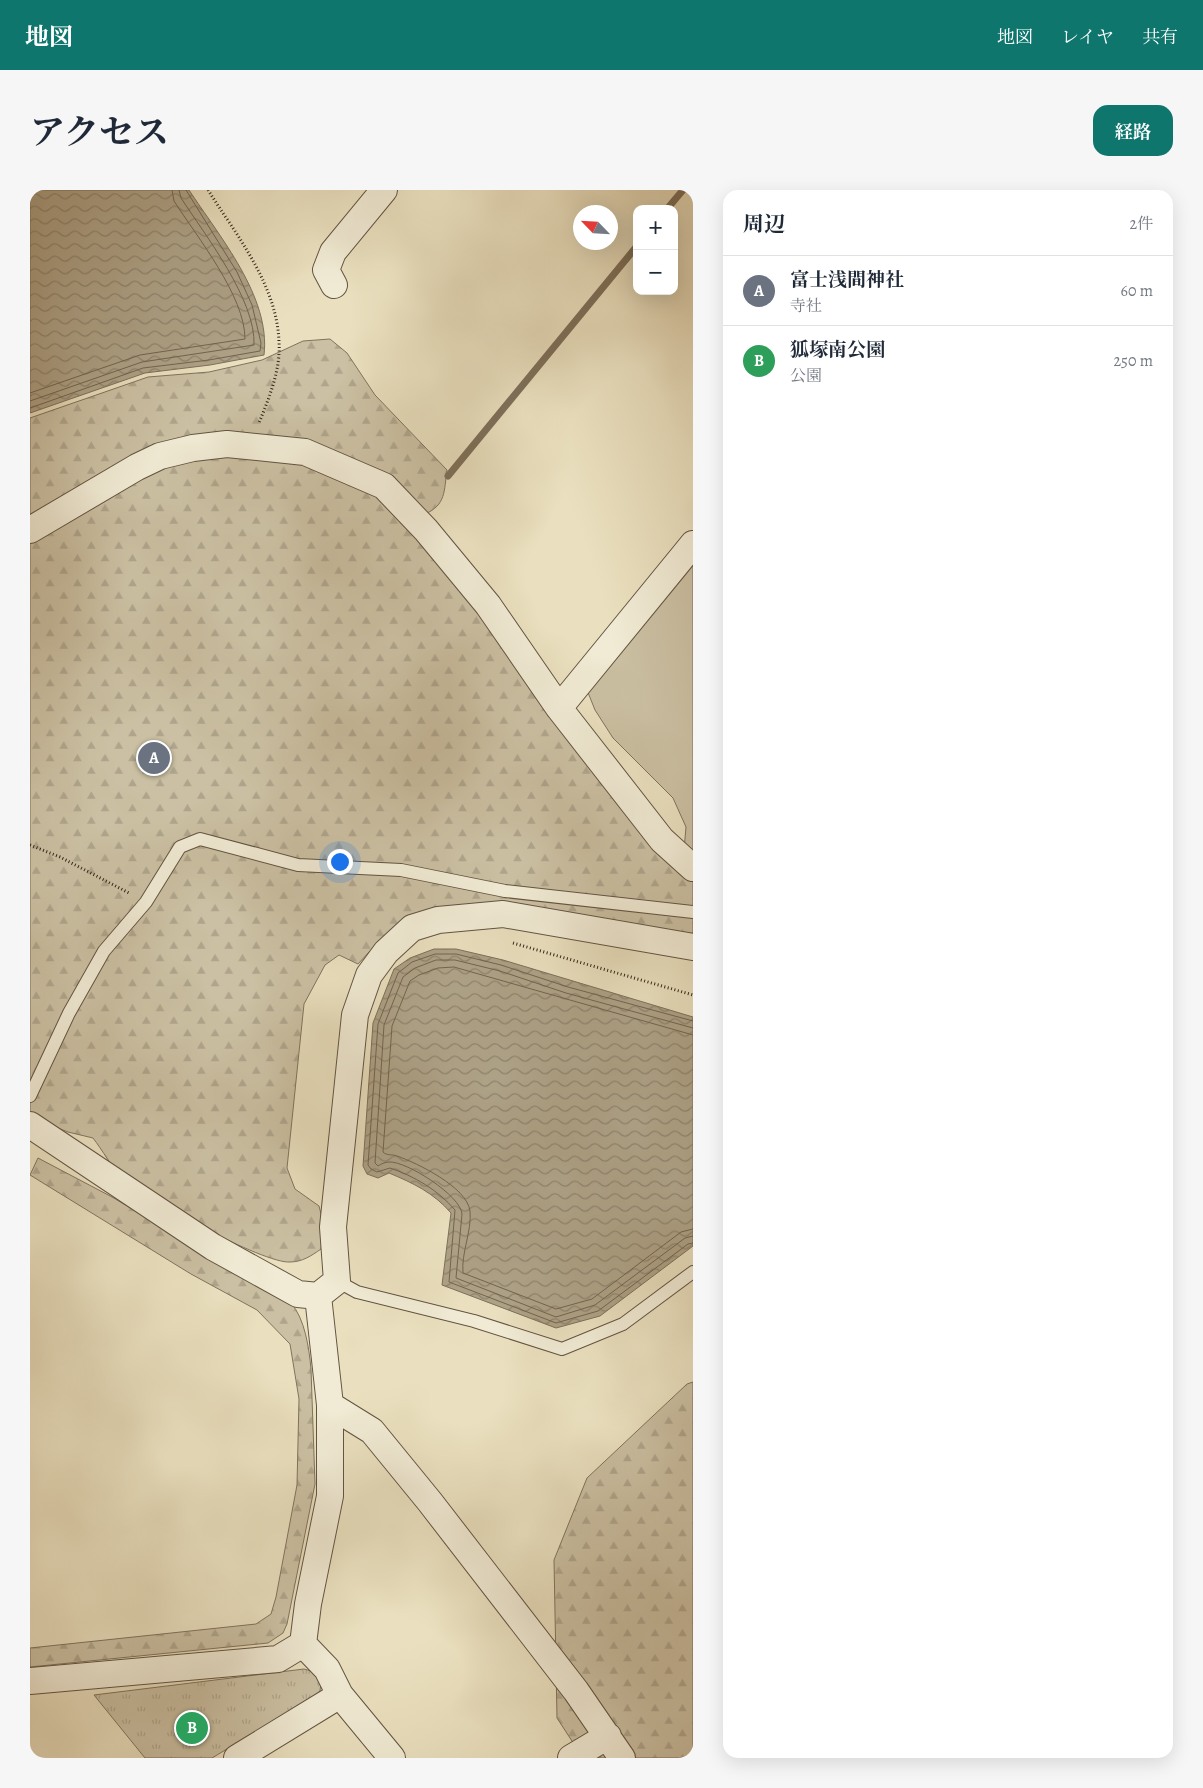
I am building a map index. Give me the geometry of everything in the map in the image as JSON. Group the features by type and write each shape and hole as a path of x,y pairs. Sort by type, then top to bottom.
{"street":[{"path":"334,285 326,270 333,252 384,190"},
{"path":"30,530 160,456 210,446 227,444 305,452 384,486 426,530 488,605 559,708 662,840 693,868"},
{"path":"559,708 693,544"},
{"path":"303,1644 308,1604 330,1496 327,1288 355,1015 369,975 386,952 412,928 438,920 503,914 693,947"},
{"path":"30,1125 213,1247 298,1294 327,1288"},
{"path":"330,1405 372,1431 502,1594 608,1736 622,1758"},
{"path":"30,1681 278,1659 303,1644"},
{"path":"303,1644 327,1669 340,1695 392,1758"},
{"path":"237,1758 340,1695"},
{"path":"571,1758 608,1736"}],"lane":[{"path":"30,1096 69,1013 104,951 146,902 180,847 200,839 298,865 402,870 505,891 693,912"},
{"path":"327,1288 356,1292 474,1321 562,1349 623,1324 693,1272"}],"path":[{"path":"208,190 260,274 277,323 280,343 276,371 250,447"},
{"path":"30,845 60,858 146,902"},
{"path":"507,941 693,995"}],"green space":[{"path":"330,339 347,353 375,395 447,470 443,496 440,502 425,514 693,873 693,933 668,937 545,916 382,938 358,964 339,955 325,965 304,1004 287,1168 295,1189 319,1206 324,1226 321,1249 302,1260 290,1262 276,1260 256,1253 178,1214 122,1179 93,1138 68,1132 30,1117 30,418 148,377 209,372 262,360 303,341"},
{"path":"693,561 693,857 684,850 686,827 673,798 613,738 595,710 587,690"},
{"path":"38,1158 112,1197 291,1303 300,1317 311,1369 315,1484 287,1624 283,1633 268,1643 30,1667 30,1648 256,1624 271,1614 276,1597 297,1485 299,1399 290,1344 257,1310 191,1274 30,1175"},
{"path":"693,1382 693,1758 583,1758 557,1718 554,1560 587,1478 687,1384"},
{"path":"304,1669 311,1671 321,1682 320,1691 212,1758 145,1758 94,1695"}],"water":[{"path":"30,190 189,190 228,247 251,289 264,333 264,355 210,365 145,373 30,413"},
{"path":"434,949 456,949 503,960 693,1017 693,1246 600,1316 556,1328 442,1285 451,1213 438,1200 415,1185 389,1173 378,1178 367,1174 363,1166 373,1023 394,969 410,958"}],"waterway":[{"path":"670,205 683,190"},
{"path":"448,476 634,250"}],"place":[{"name":"富士浅間神社","path":"154,758"},
{"name":"狐塚南公園","path":"192,1728"}]}
